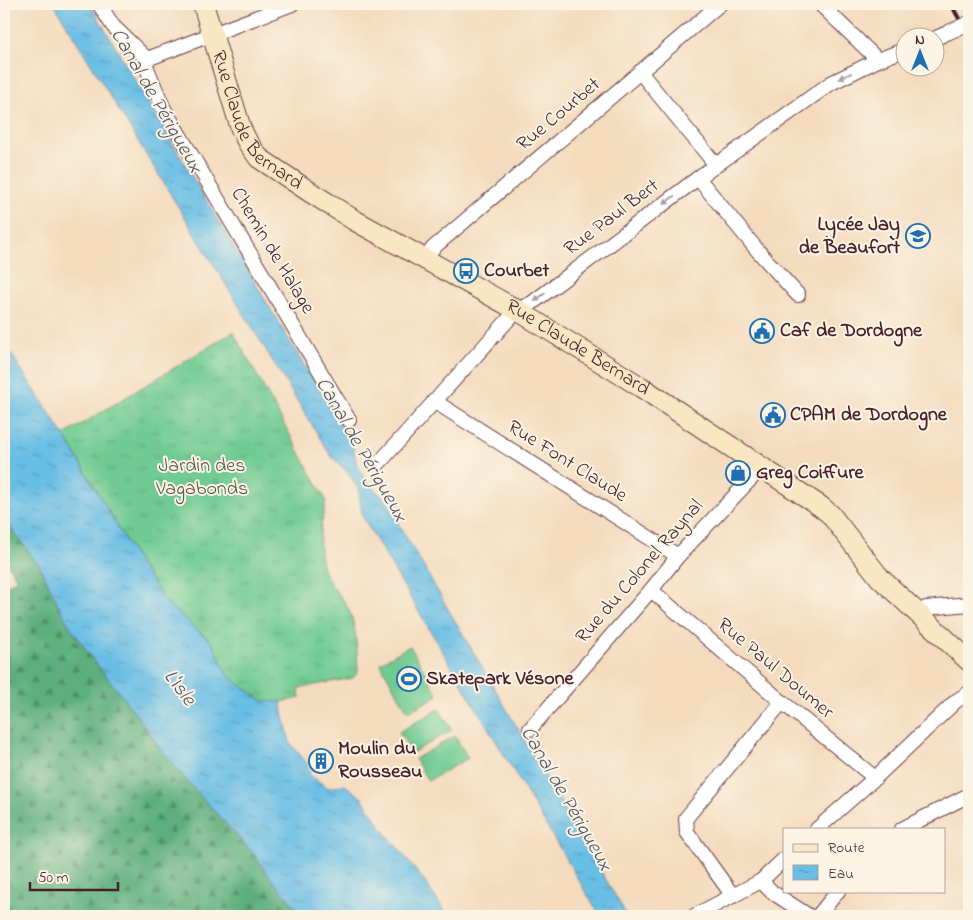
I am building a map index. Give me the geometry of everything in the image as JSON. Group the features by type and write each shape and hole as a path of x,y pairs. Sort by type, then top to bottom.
{"main road":[{"name":"Rue Claude Bernard","path":"203,4 241,129 259,158 337,210 516,310 641,387 825,510 873,570 969,661"}],"street":[{"path":"98,4 113,26 147,58 292,4"},
{"name":"Rue Courbet","path":"425,258 433,248 720,4"},
{"path":"820,4 878,60"},
{"path":"946,33 969,23"},
{"name":"Rue Paul Bert","path":"379,463 516,310 532,303 698,178 831,83 896,53"},
{"name":"Chemin de Halage","path":"147,58 146,66 163,107 349,420"},
{"path":"640,72 716,165"},
{"path":"698,178 758,251 798,295"},
{"name":"Rue Font Claude","path":"434,401 678,556"},
{"name":"Rue du Colonel Raynal","path":"530,729 651,590 678,556 762,467"},
{"name":"Rue Paul Doumer","path":"651,590 782,702 875,778"},
{"path":"919,614 926,608 969,604"},
{"path":"817,828 875,778 956,701 969,693"},
{"path":"733,896 687,832 686,818 782,702"},
{"path":"904,828 969,795"},
{"path":"694,916 761,882 783,860"},
{"path":"761,882 772,892 809,916"},
{"path":"818,916 837,892"}],"green space":[{"name":"Jardin des Vagabonds","path":"233,332 326,500 320,538 321,558 326,576 349,610 356,636 358,672 353,678 299,688 300,698 281,702 263,701 227,676 212,642 167,604 140,565 64,435"},
{"path":"4,519 39,565 67,622 91,657 187,781 252,852 270,877 303,916 4,916 4,587 17,579 4,559"},
{"name":"Skatepark Vésone","path":"410,646 438,695 408,712 380,663"},
{"path":"439,709 452,730 412,753 399,732"},
{"path":"455,736 468,758 428,781 415,759"}],"water":[{"path":"54,4 90,4 299,357 352,442 357,465 369,485 387,500 398,523 627,916 600,916 362,516 359,490 348,473 331,456"},
{"name":"L'Isle","path":"4,343 64,435 140,565 167,604 212,642 228,676 263,701 281,702 290,743 307,763 310,775 328,788 345,785 362,798 382,828 424,881 448,916 303,916 270,877 252,852 187,781 161,749 91,657 67,622 39,565 4,519"}],"railway":[{"path":"951,4 969,37"}],"place":[{"name":"Lycée Jay de Beaufort","path":"918,236"},
{"name":"Courbet","path":"466,271"},
{"name":"Caf de Dordogne","path":"762,331"},
{"name":"CPAM de Dordogne","path":"773,415"},
{"name":"Greg Coiffure","path":"738,473"},
{"name":"Skatepark Vésone","path":"409,679"},
{"name":"Moulin du Rousseau","path":"321,761"}],"water label":[{"name":"Canal de Périgueux","path":"156,101"},
{"name":"Canal de Périgueux","path":"361,450"},
{"name":"Canal de Périgueux","path":"566,799"}]}
